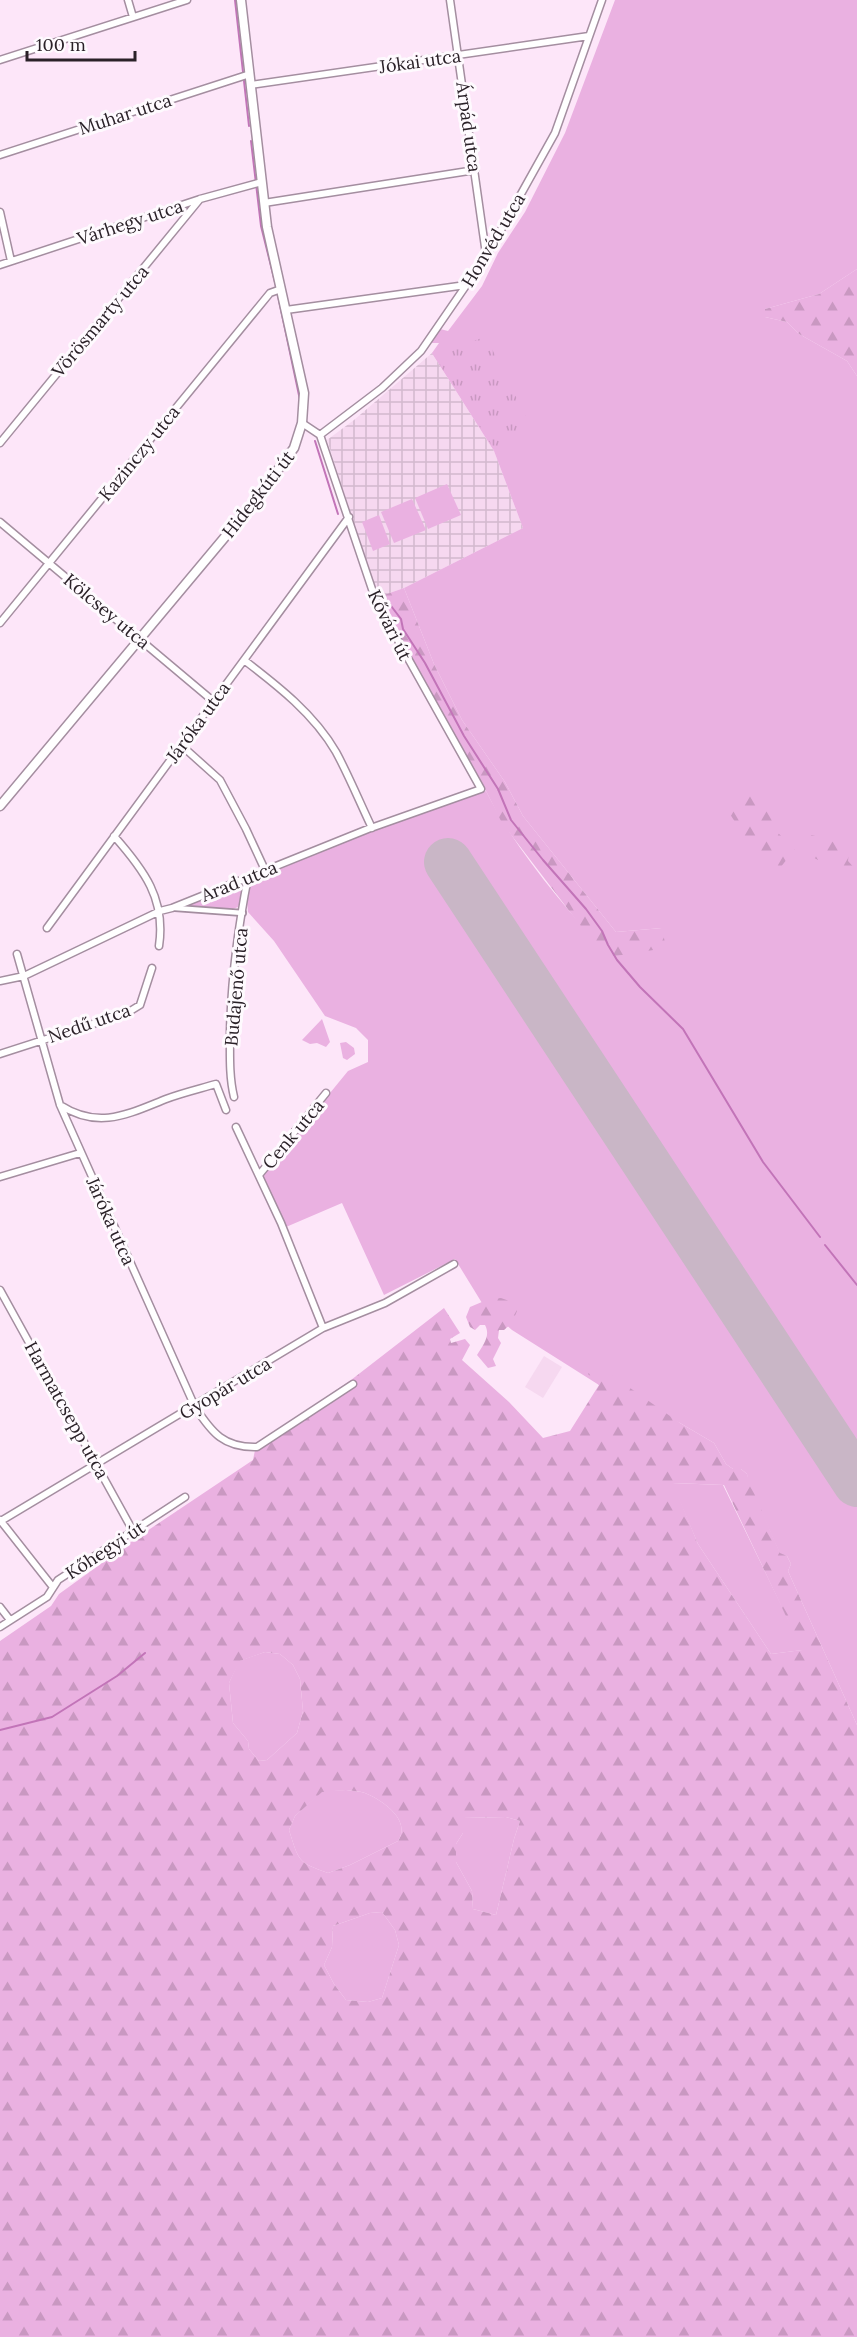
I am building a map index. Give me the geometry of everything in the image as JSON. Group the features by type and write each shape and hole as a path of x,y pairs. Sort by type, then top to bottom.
{"main road":[{"name":"Hidegkúti út","path":"0,806 288,458 294,448 302,423 304,393 302,376 286,310 278,290 264,203 258,183 251,85 246,75 242,0"}],"street":[{"path":"128,0 134,17"},
{"path":"0,60 187,0"},
{"name":"Árpád utca","path":"450,0 486,255"},
{"name":"Honvéd utca","path":"320,435 382,388 422,351 486,255 555,133 602,0"},
{"name":"Jókai utca","path":"251,85 589,36"},
{"name":"Muhar utca","path":"0,155 246,75"},
{"path":"264,203 475,170"},
{"name":"Várhegy utca","path":"0,265 200,199 258,183"},
{"name":"Vörösmarty utca","path":"0,443 200,199"},
{"path":"0,212 11,261"},
{"path":"286,310 466,285"},
{"name":"Kazinczy utca","path":"0,623 270,293 278,290"},
{"path":"302,423 320,435"},
{"name":"Kővári út","path":"320,435 376,601 481,789"},
{"name":"Járóka utca","path":"47,928 349,517"},
{"name":"Kölcsey utca","path":"0,522 213,701"},
{"path":"244,660 283,690 311,718 335,751 372,828"},
{"path":"181,745 219,780 265,870"},
{"name":"Arad utca","path":"0,981 24,976 160,911 372,828 481,789"},
{"path":"114,836 145,873 160,911 159,946"},
{"name":"Budajenő utca","path":"234,1097 230,1078 231,997 248,877"},
{"path":"172,908 243,913"},
{"name":"Járóka utca","path":"17,954 60,1105 195,1407 212,1432 226,1442 243,1447 257,1447 353,1384"},
{"name":"Nedű utca","path":"0,1054 127,1012 140,1005 152,968"},
{"path":"60,1105 75,1115 99,1118 125,1115 169,1098 216,1084 226,1110"},
{"name":"Cenk utca","path":"259,1175 326,1093"},
{"path":"236,1127 281,1223 323,1328"},
{"path":"0,1177 80,1153"},
{"name":"Gyopár utca","path":"1,1520 195,1407 323,1328 386,1302 454,1264"},
{"name":"Harmatcsepp utca","path":"0,1290 133,1531"},
{"name":"Kőhegyi út","path":"0,1627 47,1597 58,1580 185,1497"},
{"path":"1,1520 52,1586"},
{"path":"0,1607 10,1620"}],"shaded area":[{"path":"432,353 494,451 523,528 404,588 378,597 327,440 354,420"},
{"path":"544,1356 562,1367 543,1398 525,1387"}],"green space":[{"path":"615,0 857,0 857,269 819,294 765,309 765,317 787,322 799,334 847,361 857,376 857,1725 788,1571 791,1564 787,1556 780,1554 747,1474 741,1469 733,1469 726,1464 714,1443 680,1423 599,1385 512,1330 482,1303 455,1259 384,1295 342,1203 286,1227 262,1176 348,1071 368,1062 368,1040 356,1028 325,1016 274,941 248,912 247,901 251,878 375,830 486,791 526,856 558,898 609,956 662,928 616,932 523,816 505,782 462,720 434,664 404,588 523,528 494,451 432,353 439,343 430,343 440,329 448,331 482,286 498,253 525,212 565,133"},
{"path":"857,269 857,376 847,361 799,334 787,322 765,317 765,309 819,294"},
{"path":"486,337 535,435 496,452 432,353"},
{"path":"447,484 461,515 428,529 415,498"},
{"path":"412,499 426,530 394,543 381,512"},
{"path":"379,515 390,544 373,551 362,522"},
{"path":"404,588 434,664 462,720 505,782 523,816 616,932 662,928 666,948 609,957 580,925 502,823 486,791 413,666 378,597"},
{"path":"750,790 764,799 773,813 777,832 795,849 780,868 766,870 728,811 734,797"},
{"path":"812,835 838,843 849,851 848,861 857,871 857,883 840,871 827,857 818,860 809,855 802,838"},
{"path":"234,886 239,887 241,892 238,907 220,910 187,906"},
{"path":"322,1019 330,1042 326,1047 302,1040"},
{"path":"346,1042 354,1048 355,1054 347,1060 343,1058 340,1043"},
{"path":"501,1298 512,1302 517,1311 512,1323 504,1330 499,1330 498,1338 501,1343 493,1359 496,1366 488,1368 477,1355 487,1337 487,1329 485,1325 480,1325 475,1330 470,1327 466,1317 470,1307 489,1299"},
{"path":"444,1308 460,1333 450,1339 451,1343 465,1339 470,1345 462,1360 509,1402 543,1438 570,1431 599,1385 588,1374 594,1367 603,1369 680,1423 714,1443 726,1464 733,1469 741,1469 747,1474 780,1553 787,1556 791,1564 788,1571 857,1725 857,2337 0,2337 0,1641 51,1606 59,1594 138,1537 253,1460 256,1445 351,1380","holes":["673,1483 724,1485 802,1650 771,1654 698,1544","265,1652 280,1654 293,1665 300,1679 303,1711 297,1733 267,1760 259,1761 249,1749 248,1741 233,1723 229,1683 240,1661","358,1791 379,1800 398,1818 401,1826 398,1841 350,1865 328,1873 305,1863 298,1854 289,1830 295,1816 322,1792","506,1817 520,1821 496,1915 473,1909 472,1891 456,1862 456,1844 463,1833 463,1818","382,1912 395,1930 399,1945 382,1998 368,2002 346,2000 334,1984 324,1965 332,1947 333,1926 370,1913"]},
{"path":"672,1483 723,1485 803,1650 771,1654 698,1544"},
{"path":"265,1652 280,1654 293,1665 300,1679 303,1711 297,1733 267,1760 259,1761 249,1749 248,1741 233,1723 229,1683 239,1661"},
{"path":"346,1790 365,1793 387,1806 398,1818 401,1833 398,1841 350,1865 328,1873 310,1866 301,1859 289,1830 295,1816 322,1791"},
{"path":"506,1817 520,1821 496,1915 473,1909 472,1891 456,1862 456,1844 463,1833 463,1818"},
{"path":"382,1912 395,1930 399,1945 382,1998 368,2002 346,2000 324,1965 332,1947 333,1926 370,1913"}],"waterway":[{"path":"235,0 249,126"},
{"path":"251,141 261,226 300,400"},
{"path":"315,441 338,514"},
{"path":"385,598 401,619 403,629 425,663 464,736 498,789 511,820 586,909 602,931 617,960 640,987 683,1029 763,1162 820,1237"},
{"path":"825,1245 857,1285"},
{"path":"0,1730 52,1717 117,1676 145,1653"}],"runway":[{"path":"448,862 857,1483"}]}
